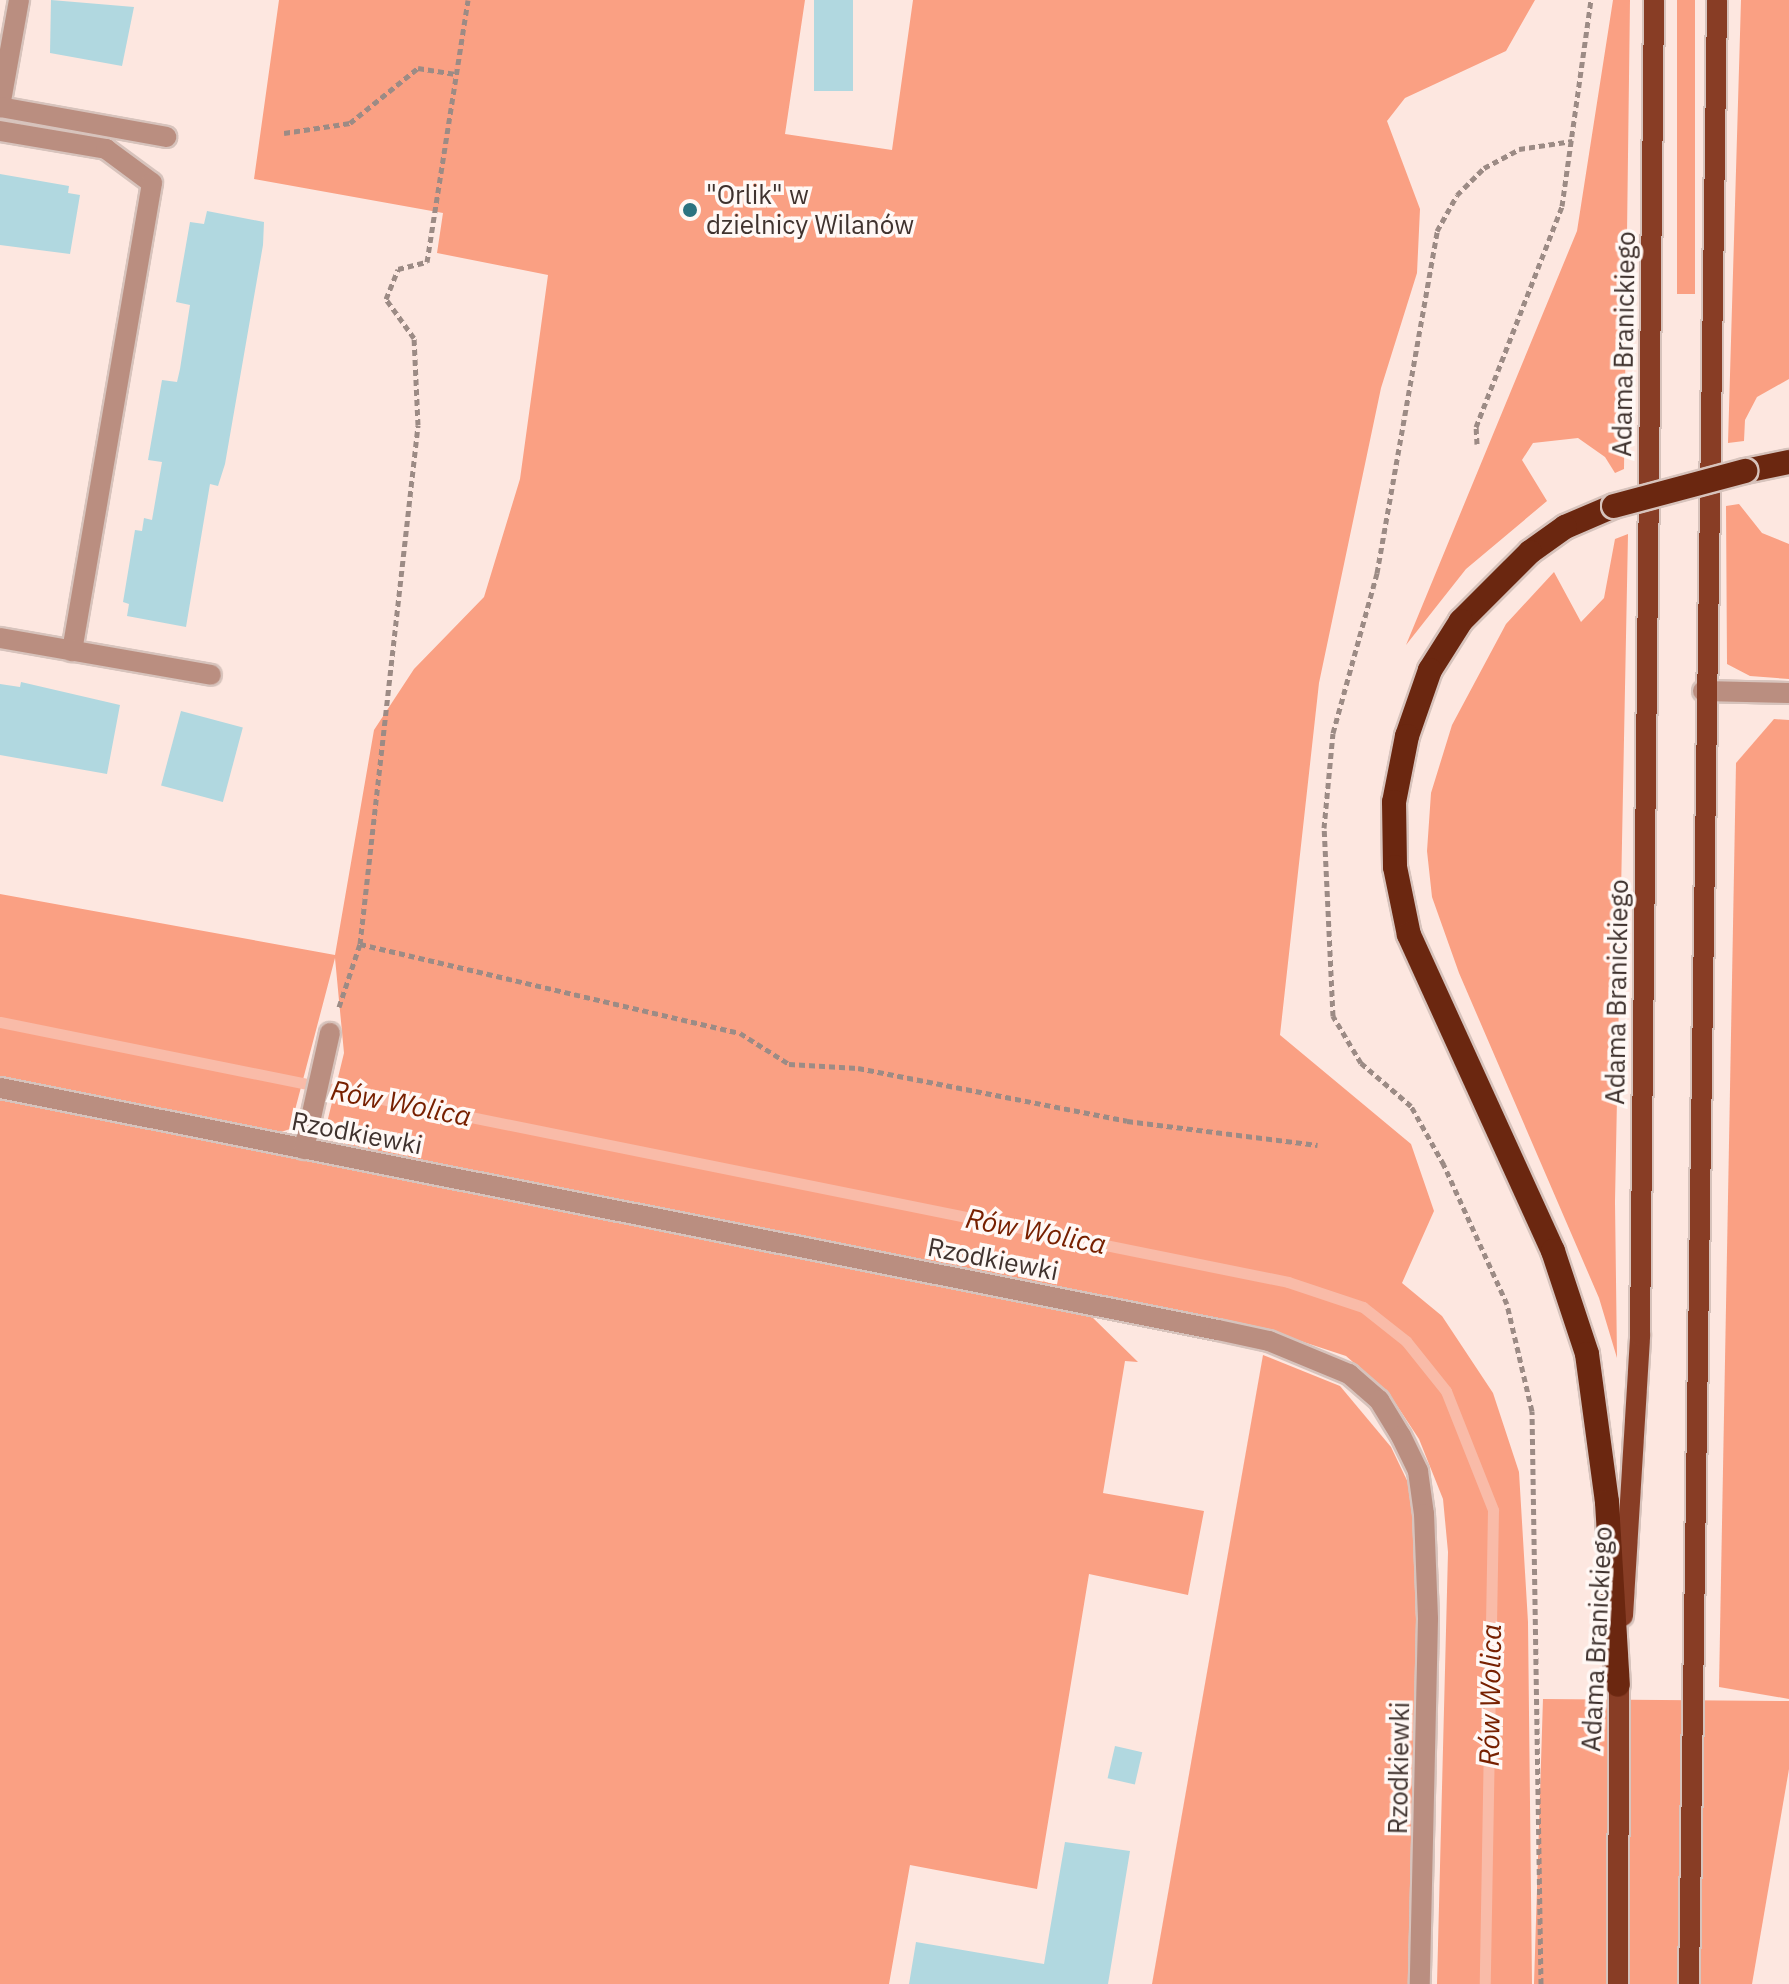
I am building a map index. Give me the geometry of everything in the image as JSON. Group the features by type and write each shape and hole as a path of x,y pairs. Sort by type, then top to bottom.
{"highway":[{"path":"1618,1685 1607,1502 1587,1354 1553,1251 1409,935 1395,867 1394,802 1407,736 1430,670 1461,621 1530,552 1565,527 1614,506 1789,462"}],"main road":[{"name":"Adama Branickiego","path":"1618,1984 1618,1685 1640,1336 1654,0"},
{"path":"1689,1984 1689,1686 1703,691 1717,0"}],"lane":[{"path":"19,0 0,107 166,137"},
{"path":"0,131 106,149 152,183 72,651"},
{"path":"0,638 211,675"},
{"path":"1703,691 1789,693"},
{"path":"304,1149 330,1033"},
{"name":"Rzodkiewki","path":"0,1088 1218,1330 1269,1341 1349,1374 1379,1400 1401,1436 1418,1471 1424,1514 1428,1619 1420,1984"}],"path":[{"path":"330,1033 360,944 418,425 414,338 386,299 398,269 427,262 468,0"},
{"path":"1477,444 1476,427 1562,206 1591,0"},
{"path":"284,133 350,123 418,68 456,74"},
{"path":"360,944 740,1033 789,1064 858,1068 1127,1121 1317,1145"}],"shaded area":[{"path":"279,0 805,0 785,134 892,150 913,0 1535,0 1506,51 1405,98 1387,121 1420,209 1417,273 1381,388 1319,683 1280,1035 1411,1144 1434,1211 1402,1283 1442,1316 1493,1393 1519,1472 1528,1622 1532,1984 1437,1984 1448,1552 1443,1499 1419,1439 1388,1392 1346,1356 1264,1329 352,1151 326,1127 344,1053 335,958 290,1129 272,1135 0,1078 0,894 335,955 374,730 414,669 484,597 520,479 548,275 437,253 443,213 254,179"},
{"path":"1613,0 1630,0 1624,469 1615,473 1605,457 1578,438 1533,443 1522,460 1547,501 1466,569 1406,645 1577,231"},
{"path":"1677,0 1695,0 1695,294 1677,294"},
{"path":"1741,0 1789,0 1789,379 1757,397 1745,420 1744,441 1728,443"},
{"path":"1739,504 1762,533 1789,544 1789,679 1750,676 1727,664 1726,506"},
{"path":"1628,534 1615,1202 1617,1358 1599,1298 1459,973 1432,897 1427,851 1431,793 1452,725 1506,624 1554,572 1581,622 1604,598 1615,539"},
{"path":"1774,719 1789,720 1789,1699 1719,1687 1736,763"},
{"path":"0,1100 1092,1317 1138,1362 1125,1361 1103,1493 1204,1511 1188,1595 1089,1574 1037,1889 910,1865 889,1984 0,1984"},
{"path":"1263,1355 1340,1386 1391,1447 1413,1493 1418,1706 1409,1984 1152,1984"},
{"path":"1543,1699 1789,1701 1789,1769 1752,1984 1534,1984"}],"building":[{"path":"51,0 134,7 122,66 50,53"},
{"path":"814,0 853,0 853,91 814,91"},
{"path":"0,174 69,186 68,193 80,195 70,254 0,245"},
{"path":"207,211 264,222 263,245 225,464 218,486 210,484 186,627 127,616 129,604 123,602 135,530 142,531 144,518 152,520 162,462 148,460 162,380 177,382 180,369 190,305 176,302 190,222 204,224"},
{"path":"21,682 120,705 107,774 0,755 0,684 20,687"},
{"path":"181,711 243,728 223,802 161,785"},
{"path":"1115,1746 1142,1752 1135,1784 1108,1778"},
{"path":"1065,1842 1130,1851 1108,1984 909,1984 916,1942 1044,1964"}],"waterway":[{"name":"Rów Wolica","path":"0,1022 1288,1282 1363,1307 1406,1341 1446,1391 1493,1510 1485,1984"}],"place":[{"name":"\"Orlik\" w dzielnicy Wilanów","path":"690,210"}]}
